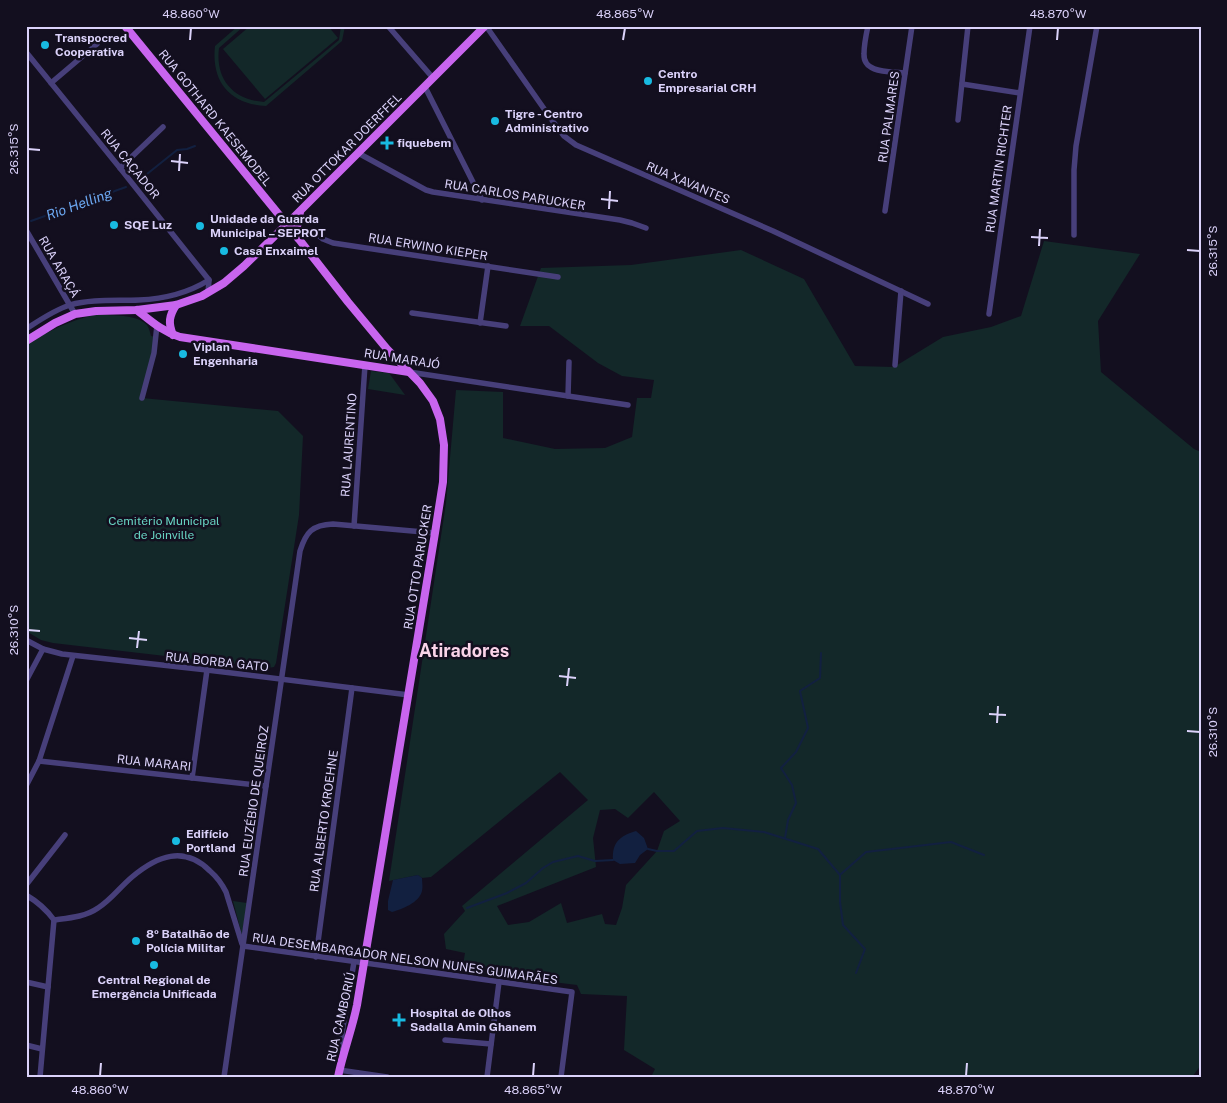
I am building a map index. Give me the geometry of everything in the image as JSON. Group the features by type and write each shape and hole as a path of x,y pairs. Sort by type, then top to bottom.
{"main road":[{"name":"RUA GOTHARD KAESEMODEL","path":"125,26 287,224"},
{"name":"RUA OTTOKAR DOERFFEL","path":"28,335 75,314 96,311 137,310 176,305 208,293 233,276 287,224 485,26"},
{"path":"298,238 297,226 300,211"},
{"name":"RUA OTTO PARUCKER","path":"287,224 387,349 427,392 438,411 444,445 444,470 435,533 364,963"},
{"path":"173,335 169,319 176,305"},
{"name":"RUA MARAJÓ","path":"137,310 157,326 173,335 409,372"},
{"path":"379,367 388,360 389,354 387,349"},
{"name":"RUA CAMBORIÚ","path":"339,1074 355,1015 364,963"}],"street":[{"path":"388,26 433,78"},
{"name":"RUA XAVANTES","path":"485,26 554,124 564,136 576,145 773,231 928,304"},
{"path":"868,26 864,54 864,60 867,65 879,70 905,73"},
{"name":"RUA PALMARES","path":"885,211 912,26"},
{"path":"958,120 968,26"},
{"name":"RUA MARTIN RICHTER","path":"989,314 1030,26"},
{"path":"1074,236 1076,146 1097,26"},
{"path":"51,83 97,44"},
{"name":"RUA CAÇADOR","path":"26,52 209,280"},
{"path":"962,84 1020,93"},
{"path":"425,87 482,200"},
{"path":"120,168 163,127"},
{"name":"RUA CARLOS PARUCKER","path":"358,153 426,190 440,194 620,220 646,228"},
{"name":"RUA ARAÇÁ","path":"26,230 75,314"},
{"name":"RUA ERWINO KIEPER","path":"298,238 314,232 323,239 333,243 558,277"},
{"path":"480,323 488,266"},
{"path":"208,293 209,280"},
{"path":"28,335 51,314 70,306 93,302 161,298 187,291 209,280"},
{"path":"894,365 901,291"},
{"path":"412,313 506,326"},
{"path":"142,398 154,353 157,326"},
{"path":"568,396 569,362"},
{"name":"RUA LAURENTINO","path":"354,526 365,365"},
{"name":"RUA MARAJÓ","path":"409,372 628,405"},
{"name":"RUA EUZÉBIO DE QUEIROZ","path":"224,1077 300,552 305,538 310,531 317,527 324,525 354,526"},
{"path":"354,526 435,533"},
{"name":"RUA BORBA GATO","path":"26,640 42,649 72,656 207,670 409,696"},
{"path":"26,681 42,649"},
{"path":"26,786 39,761 72,656"},
{"path":"192,778 207,670"},
{"name":"RUA ALBERTO KROEHNE","path":"316,957 352,688"},
{"name":"RUA MARARI","path":"39,761 266,786"},
{"path":"26,885 65,835"},
{"name":"RUA DESEMBARGADOR NELSON NUNES GUIMARÃES","path":"54,920 83,915 97,909 131,878 151,863 166,857 189,856 204,865 222,884 243,946 572,992 561,1077"},
{"path":"26,895 38,902 54,920 40,1077"},
{"path":"343,1054 342,1033 354,962"},
{"path":"26,982 48,987"},
{"path":"487,1077 500,982"},
{"path":"445,1040 491,1044"},
{"path":"26,1045 42,1049"},
{"path":"339,1074 387,1077"}],"green space":[{"path":"238,26 244,26 219,48 220,69 223,78 228,86 243,97 264,102 339,40 341,26 345,26 342,41 266,106 242,101 233,96 220,80 216,70 215,46"},
{"path":"250,26 328,26 338,38 265,99 223,49"},
{"path":"1044,241 1140,254 1098,321 1101,372 1194,449 1201,452 1201,1065 1192,1077 651,1077 655,1069 624,1050 627,996 581,994 577,985 462,971 465,953 446,949 444,934 465,911 462,906 588,800 560,772 431,877 422,878 418,875 389,881 446,503 456,390 503,392 503,438 555,449 605,448 632,437 637,398 651,398 654,380 622,376 598,363 549,326 520,326 541,268 631,265 741,250 804,279 855,366 894,367 943,337 991,327 1021,316","holes":["654,792 680,821 664,831 657,851 626,885 622,908 616,925 605,924 602,914 567,923 561,903 529,922 508,925 497,906 596,867 593,838 600,810 615,809 628,818"]},
{"name":"Cemitério Municipal de Joinville","path":"94,315 122,316 143,321 147,325 151,336 156,337 142,398 278,411 303,436 299,515 274,667 268,668 53,643 41,640 26,631 26,345 59,327"},
{"path":"371,371 389,373 405,395 368,389"},
{"path":"233,901 247,903 242,935"}],"water":[{"path":"636,831 644,838 648,849 640,855 635,863 620,864 613,860 615,845 618,841 625,835"},
{"path":"418,875 422,878 422,891 417,899 410,905 400,909 392,912 388,910 393,880"}],"waterway":[{"name":"Rio Helling","path":"142,178 177,150 195,146"},
{"name":"Rio Helling","path":"31,221 126,187"},
{"path":"785,838 788,820 796,803 792,785 781,768 796,752 808,728 800,691 820,678 821,653"},
{"path":"648,849 674,851 697,831 723,828 764,832 818,849 840,875 840,902 843,925 865,949 856,973"},
{"path":"841,874 866,852 951,842 984,855"},
{"path":"467,908 507,893 526,883 553,862 578,856 595,861 613,860"}],"place":[{"name":"Transpocred Cooperativa","path":"45,45"},
{"name":"Centro Empresarial CRH","path":"648,81"},
{"name":"Tigre - Centro Administrativo","path":"495,121"},
{"name":"fiquebem","path":"387,143"},
{"name":"SQE Luz","path":"114,225"},
{"name":"Unidade da Guarda Municipal – SEPROT","path":"200,226"},
{"name":"Casa Enxaimel","path":"224,251"},
{"name":"Viplan Engenharia","path":"183,354"},
{"name":"Edifício Portland","path":"176,841"},
{"name":"8º Batalhão de Polícia Militar","path":"136,941"},
{"name":"Central Regional de Emergência Unificada","path":"154,965"},
{"name":"Hospital de Olhos Sadalla Amin Ghanem","path":"399,1020"}],"district":[{"name":"Atiradores","path":"464,651"}]}
